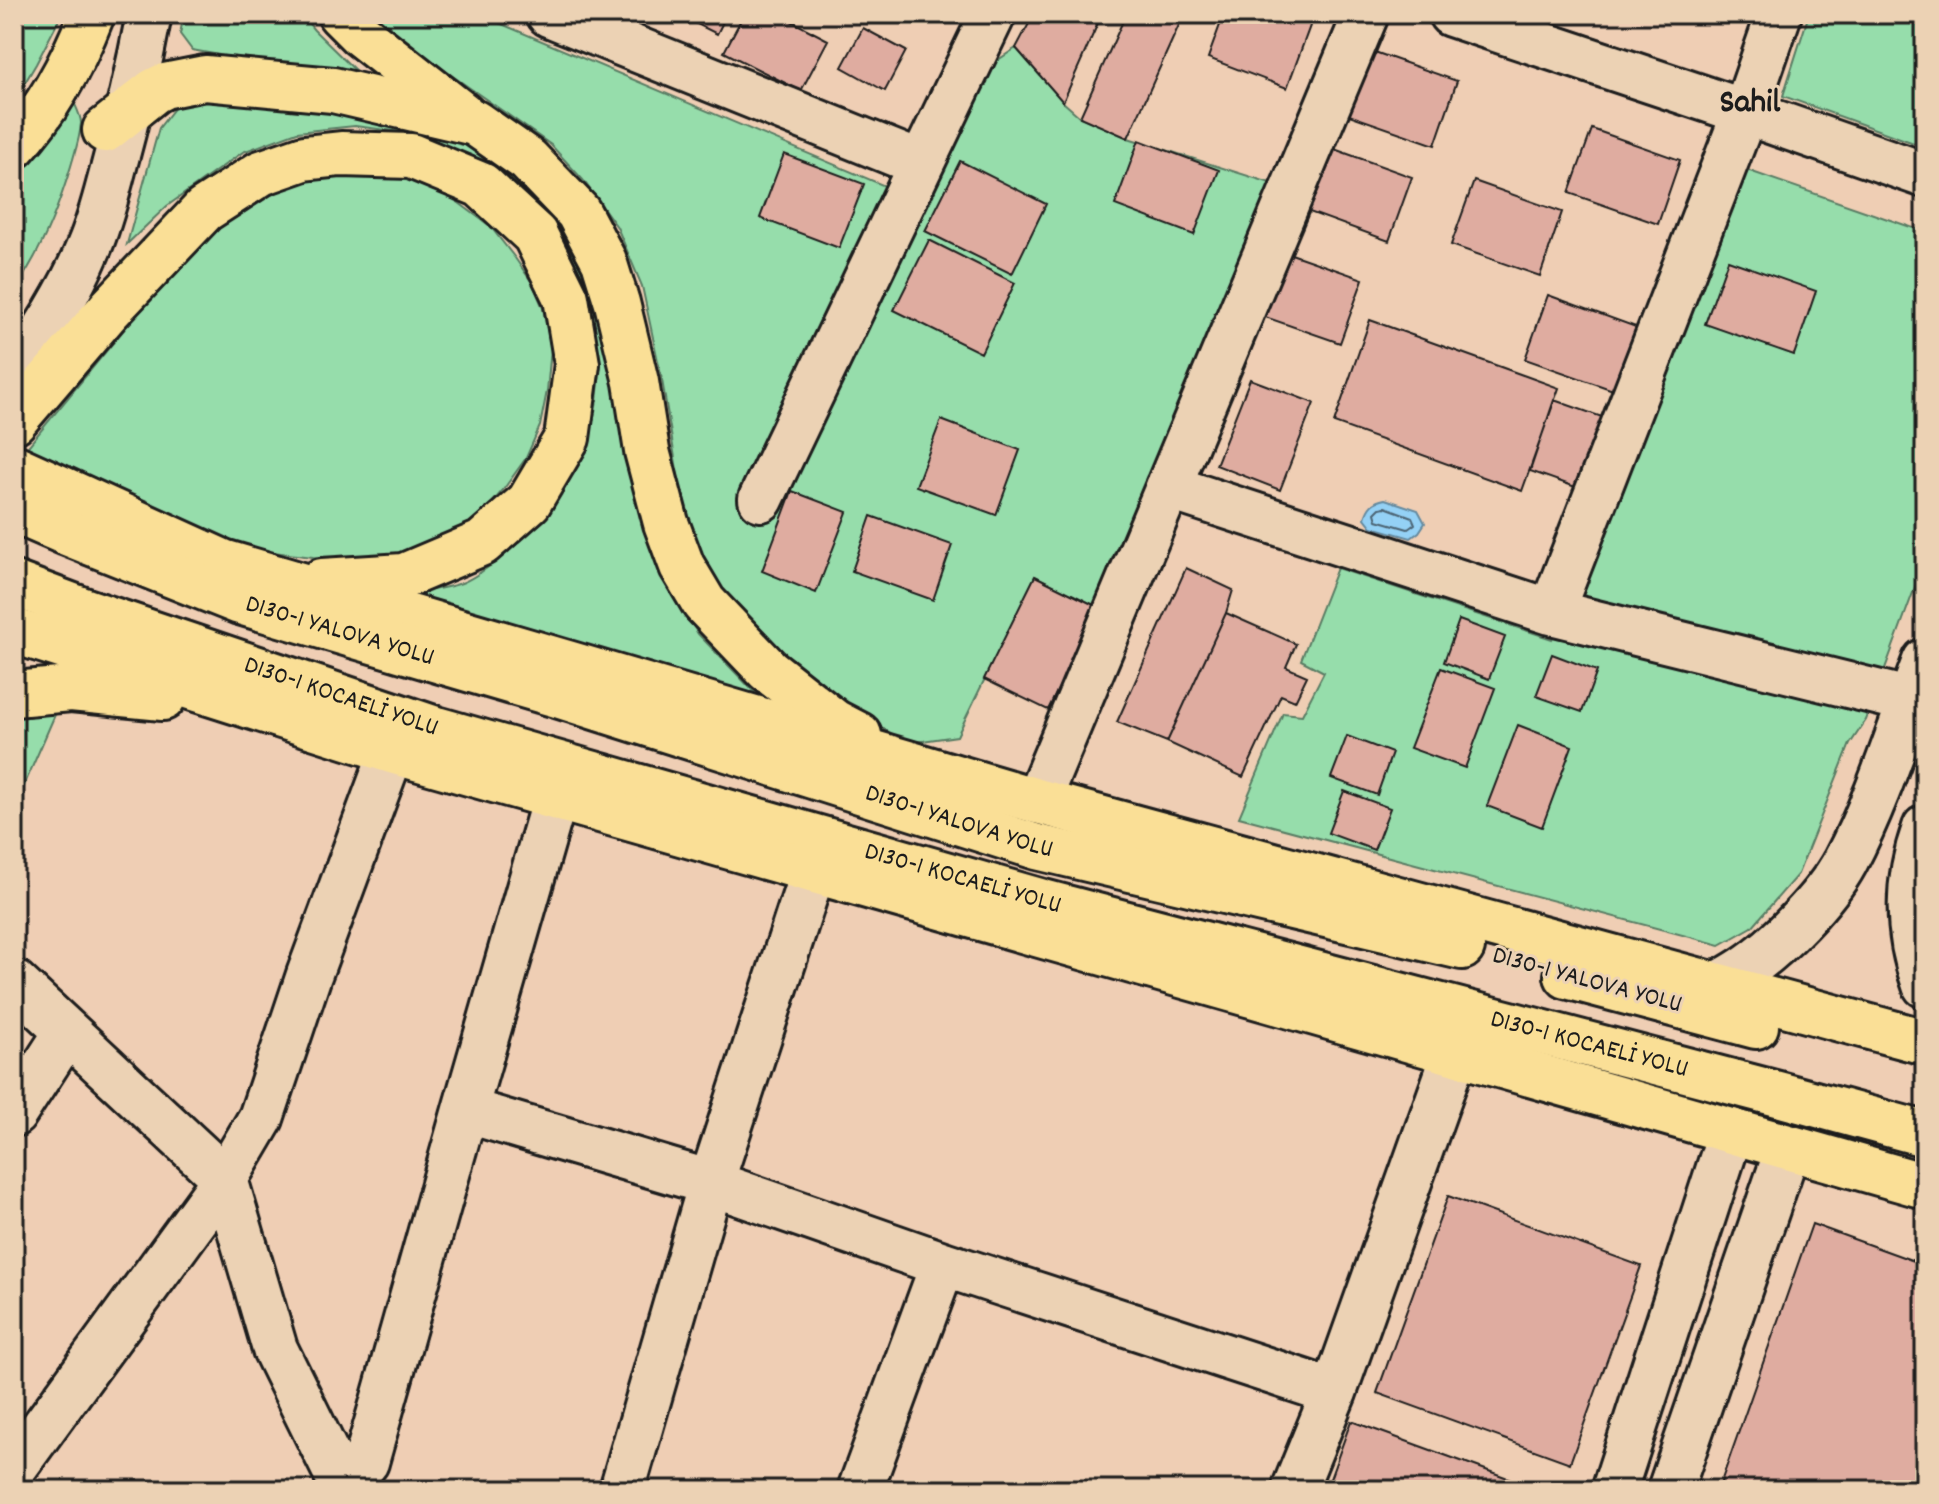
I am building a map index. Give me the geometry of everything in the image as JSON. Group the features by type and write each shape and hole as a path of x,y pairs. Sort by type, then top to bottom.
{"highway":[{"path":"14,146 28,131 57,87 92,14"},
{"path":"340,14 360,34 528,160 578,212 604,261 636,382 647,451 666,523 682,566 704,603 768,670 834,722 922,765 1037,801 1430,938"},
{"path":"116,121 164,86 205,78 333,90 475,123"},
{"path":"14,421 109,310 204,210 261,173 304,158 341,154 411,156 481,185 535,235 566,298 577,364 567,438 529,502 482,543 404,576 320,581 223,562"},
{"path":"14,467 223,562 1037,801 1925,1042"},
{"name":"D130-1 YALOVA YOLU","path":"14,510 240,602 557,695 1037,847 1430,938 1682,1008 1925,1069"},
{"name":"D130-1 KOCAELİ YOLU","path":"14,584 436,729 1043,902 1925,1134"},
{"path":"14,631 392,751 1925,1186"},
{"path":"14,694 71,689 168,699 392,751"},
{"path":"555,798 1043,902"}],"street":[{"path":"14,374 71,285 90,246 100,216 131,14"},
{"path":"14,338 57,264 138,71 149,14"},
{"path":"549,14 921,164"},
{"path":"761,499 993,14"},
{"path":"1037,801 1366,14"},
{"path":"1451,14 1925,175"},
{"path":"1551,612 1745,112 1779,14"},
{"path":"1168,487 1551,612 1920,688 1843,864 1823,892 1779,939 1745,969 1717,985"},
{"path":"14,1468 225,1179 261,1118 309,975 392,751"},
{"path":"14,982 225,1179 275,1349 348,1488 366,1462 555,798"},
{"path":"1925,828 1913,868 1910,920 1925,985"},
{"path":"622,1490 711,1183 813,871"},
{"path":"14,1114 67,1032"},
{"path":"1294,1490 1334,1392 1455,1053"},
{"path":"465,1110 711,1183 943,1264 1334,1392"},
{"path":"1614,1490 1731,1131"},
{"path":"1670,1490 1788,1148"},
{"path":"860,1490 943,1264"}],"green space":[{"path":"14,14 62,14 14,101"},
{"path":"184,14 301,14 367,82 192,50 180,34"},
{"path":"371,14 478,14 925,203 995,62 1016,48 1080,117 1128,138 1277,185 1098,607 1035,576 957,736 908,743 850,709 783,655 730,601 710,574 694,541 682,500 642,286 617,227 583,180 551,145 434,63"},
{"path":"1809,14 1925,14 1925,147 1783,96"},
{"path":"202,99 356,117 444,133 487,155 534,194 566,231 586,269 599,313 626,454 668,584 698,634 757,695 787,718 404,594 470,579 509,551 544,515 572,472 591,425 599,376 596,345 484,165 446,146 409,133 355,126 297,132 243,152 167,206 127,244 159,128 176,106"},
{"path":"73,100 81,123 71,166 48,230 14,290 14,174"},
{"path":"1738,167 1925,232 1925,560 1866,720 1850,744 1798,874 1752,927 1720,945 1239,817 1283,713 1302,715 1324,672 1301,660 1337,568 1552,639"},
{"path":"379,172 419,180 459,203 490,226 533,284 543,308 551,349 540,426 526,458 482,515 447,537 396,558 313,557 232,547 20,456 135,316 227,221 306,179"},
{"path":"57,710 20,795 14,798 14,711"}],"water":[{"path":"1385,499 1418,510 1425,523 1419,532 1411,538 1372,527 1365,518 1368,511 1374,503"}],"building":[{"path":"677,14 727,14 717,34"},
{"path":"744,14 778,14 828,40 801,91 724,52"},
{"path":"1034,14 1102,14 1063,102 1016,48"},
{"path":"1126,14 1184,14 1128,138 1080,117"},
{"path":"1224,14 1287,14 1311,23 1287,88 1208,58"},
{"path":"863,28 906,51 885,91 842,67"},
{"path":"1369,50 1457,81 1435,145 1346,114"},
{"path":"1592,129 1680,160 1658,224 1569,193"},
{"path":"1139,140 1219,170 1194,235 1115,205"},
{"path":"1323,145 1412,177 1389,241 1301,209"},
{"path":"784,154 864,184 839,248 760,218"},
{"path":"960,161 1046,204 1012,274 925,231"},
{"path":"1474,181 1562,212 1540,276 1451,245"},
{"path":"929,240 1015,283 981,353 894,310"},
{"path":"1274,248 1363,279 1340,343 1251,312"},
{"path":"1728,260 1816,291 1794,355 1705,324"},
{"path":"1548,295 1636,327 1613,390 1525,359"},
{"path":"1370,320 1559,388 1522,491 1334,423"},
{"path":"1250,379 1314,403 1280,490 1216,465"},
{"path":"1554,400 1605,418 1581,489 1530,471"},
{"path":"941,420 1020,450 996,515 916,486"},
{"path":"792,491 847,512 816,593 762,571"},
{"path":"871,516 952,545 933,600 852,571"},
{"path":"1186,568 1233,590 1226,613 1167,742 1117,722"},
{"path":"1035,576 1098,607 1048,710 984,679"},
{"path":"1226,613 1296,644 1286,667 1307,676 1295,701 1281,695 1243,777 1167,742"},
{"path":"1459,620 1505,637 1489,679 1444,662"},
{"path":"1552,654 1597,671 1582,712 1536,696"},
{"path":"1441,668 1495,688 1465,768 1410,748"},
{"path":"1518,725 1572,746 1542,827 1487,806"},
{"path":"1347,736 1392,753 1377,795 1331,778"},
{"path":"1344,791 1390,808 1374,850 1328,833"},
{"path":"1448,1196 1641,1266 1570,1463 1377,1393"},
{"path":"1812,1224 1925,1265 1925,1490 1736,1490 1720,1485"},
{"path":"1351,1421 1541,1490 1326,1490"}],"district":[{"name":"Sahil","path":"1750,104"}]}
